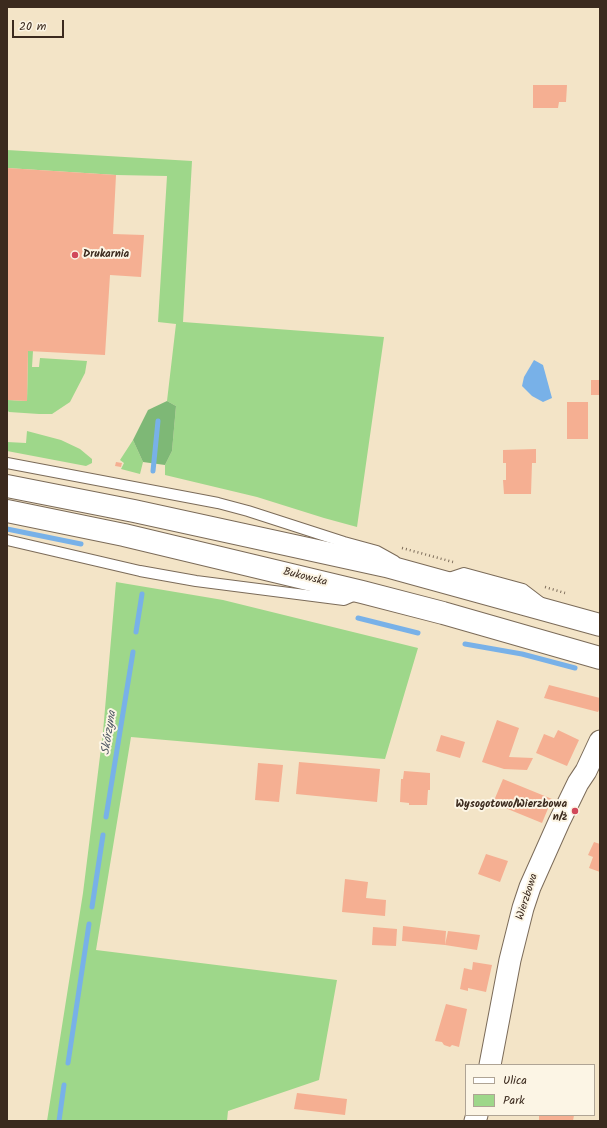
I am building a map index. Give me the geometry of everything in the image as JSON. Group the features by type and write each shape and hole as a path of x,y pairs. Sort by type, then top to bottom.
{"main road":[{"path":"7,486 245,535 417,574 597,623"},
{"name":"Bukowska","path":"7,511 124,535 362,592 443,613 600,658"}],"street":[{"name":"Wierzbowa","path":"490,1064 510,960 523,908 530,887 559,822 600,741"}],"lane":[{"path":"7,463 218,503 377,551 417,574"},
{"path":"7,540 140,571 196,581 344,600 362,592"}],"green space":[{"path":"7,150 192,161 183,322 384,337 357,527 257,497 165,475 165,465 172,451 176,406 167,401 176,324 158,322 167,176 116,175 7,168"},
{"path":"28,351 33,351 32,367 39,367 40,358 87,361 85,373 70,402 52,414 9,412 7,410 8,400 27,401"},
{"path":"167,401 176,406 172,451 165,465 143,462 133,440 148,410"},
{"path":"27,431 61,440 80,449 92,459 92,463 86,466 7,451 7,442 26,443"},
{"path":"133,440 143,462 140,474 121,469 124,463 120,460"},
{"path":"116,582 223,600 418,648 385,759 131,737 96,950 337,980 319,1080 228,1111 227,1121 47,1121 83,893 103,732"}],"water":[{"path":"534,360 543,365 552,398 543,402 532,396 522,386 524,377"}],"building":[{"path":"533,85 567,85 566,102 559,102 558,108 533,108"},
{"name":"Drukarnia","path":"7,168 116,175 113,234 144,235 141,277 110,275 105,355 28,351 27,401 8,400 7,396"},
{"path":"591,380 600,380 600,395 591,395"},
{"path":"567,402 588,402 588,439 567,439"},
{"path":"536,449 536,463 532,463 531,494 504,494 503,480 506,480 506,463 503,463 503,450"},
{"path":"116,462 122,463 121,467 115,466"},
{"path":"549,685 600,698 600,708 598,712 544,698"},
{"path":"497,720 519,728 509,757 533,758 527,770 504,769 482,762"},
{"path":"558,730 579,740 567,766 536,753 544,734 554,738"},
{"path":"441,735 465,742 460,758 436,751"},
{"path":"299,762 380,769 377,802 296,794"},
{"path":"258,763 283,765 279,802 255,800"},
{"path":"404,771 430,773 430,790 428,790 427,805 409,805 409,803 400,802 401,779 403,779"},
{"path":"503,779 552,799 542,823 493,803"},
{"path":"594,842 600,844 600,872 589,868 593,857 588,855"},
{"path":"486,854 508,861 500,882 478,874"},
{"path":"345,879 368,882 366,898 386,900 385,916 342,912"},
{"path":"403,926 446,931 445,945 402,941"},
{"path":"373,927 397,929 396,946 372,945"},
{"path":"448,931 480,935 477,950 445,945"},
{"path":"473,962 492,965 486,992 468,988 468,991 460,989 464,968 472,970"},
{"path":"446,1004 467,1009 459,1047 452,1045 450,1047 444,1045 442,1042 435,1041"},
{"path":"297,1093 347,1099 345,1115 294,1109"},
{"path":"539,1116 574,1116 573,1121 539,1120"}],"waterway":[{"name":"Skórzyna","path":"153,471 158,421"},
{"path":"7,529 81,544"},
{"name":"Skórzyna","path":"136,632 142,594"},
{"path":"358,618 418,633"},
{"path":"465,644 522,654 575,668"},
{"name":"Skórzyna","path":"106,817 133,652"},
{"name":"Skórzyna","path":"92,907 103,835"},
{"name":"Skórzyna","path":"68,1063 89,924"},
{"name":"Skórzyna","path":"59,1121 64,1085"}],"place":[{"name":"Drukarnia","path":"75,255"},
{"name":"Wysogotowo/Wierzbowa n/ż","path":"575,811"}]}
